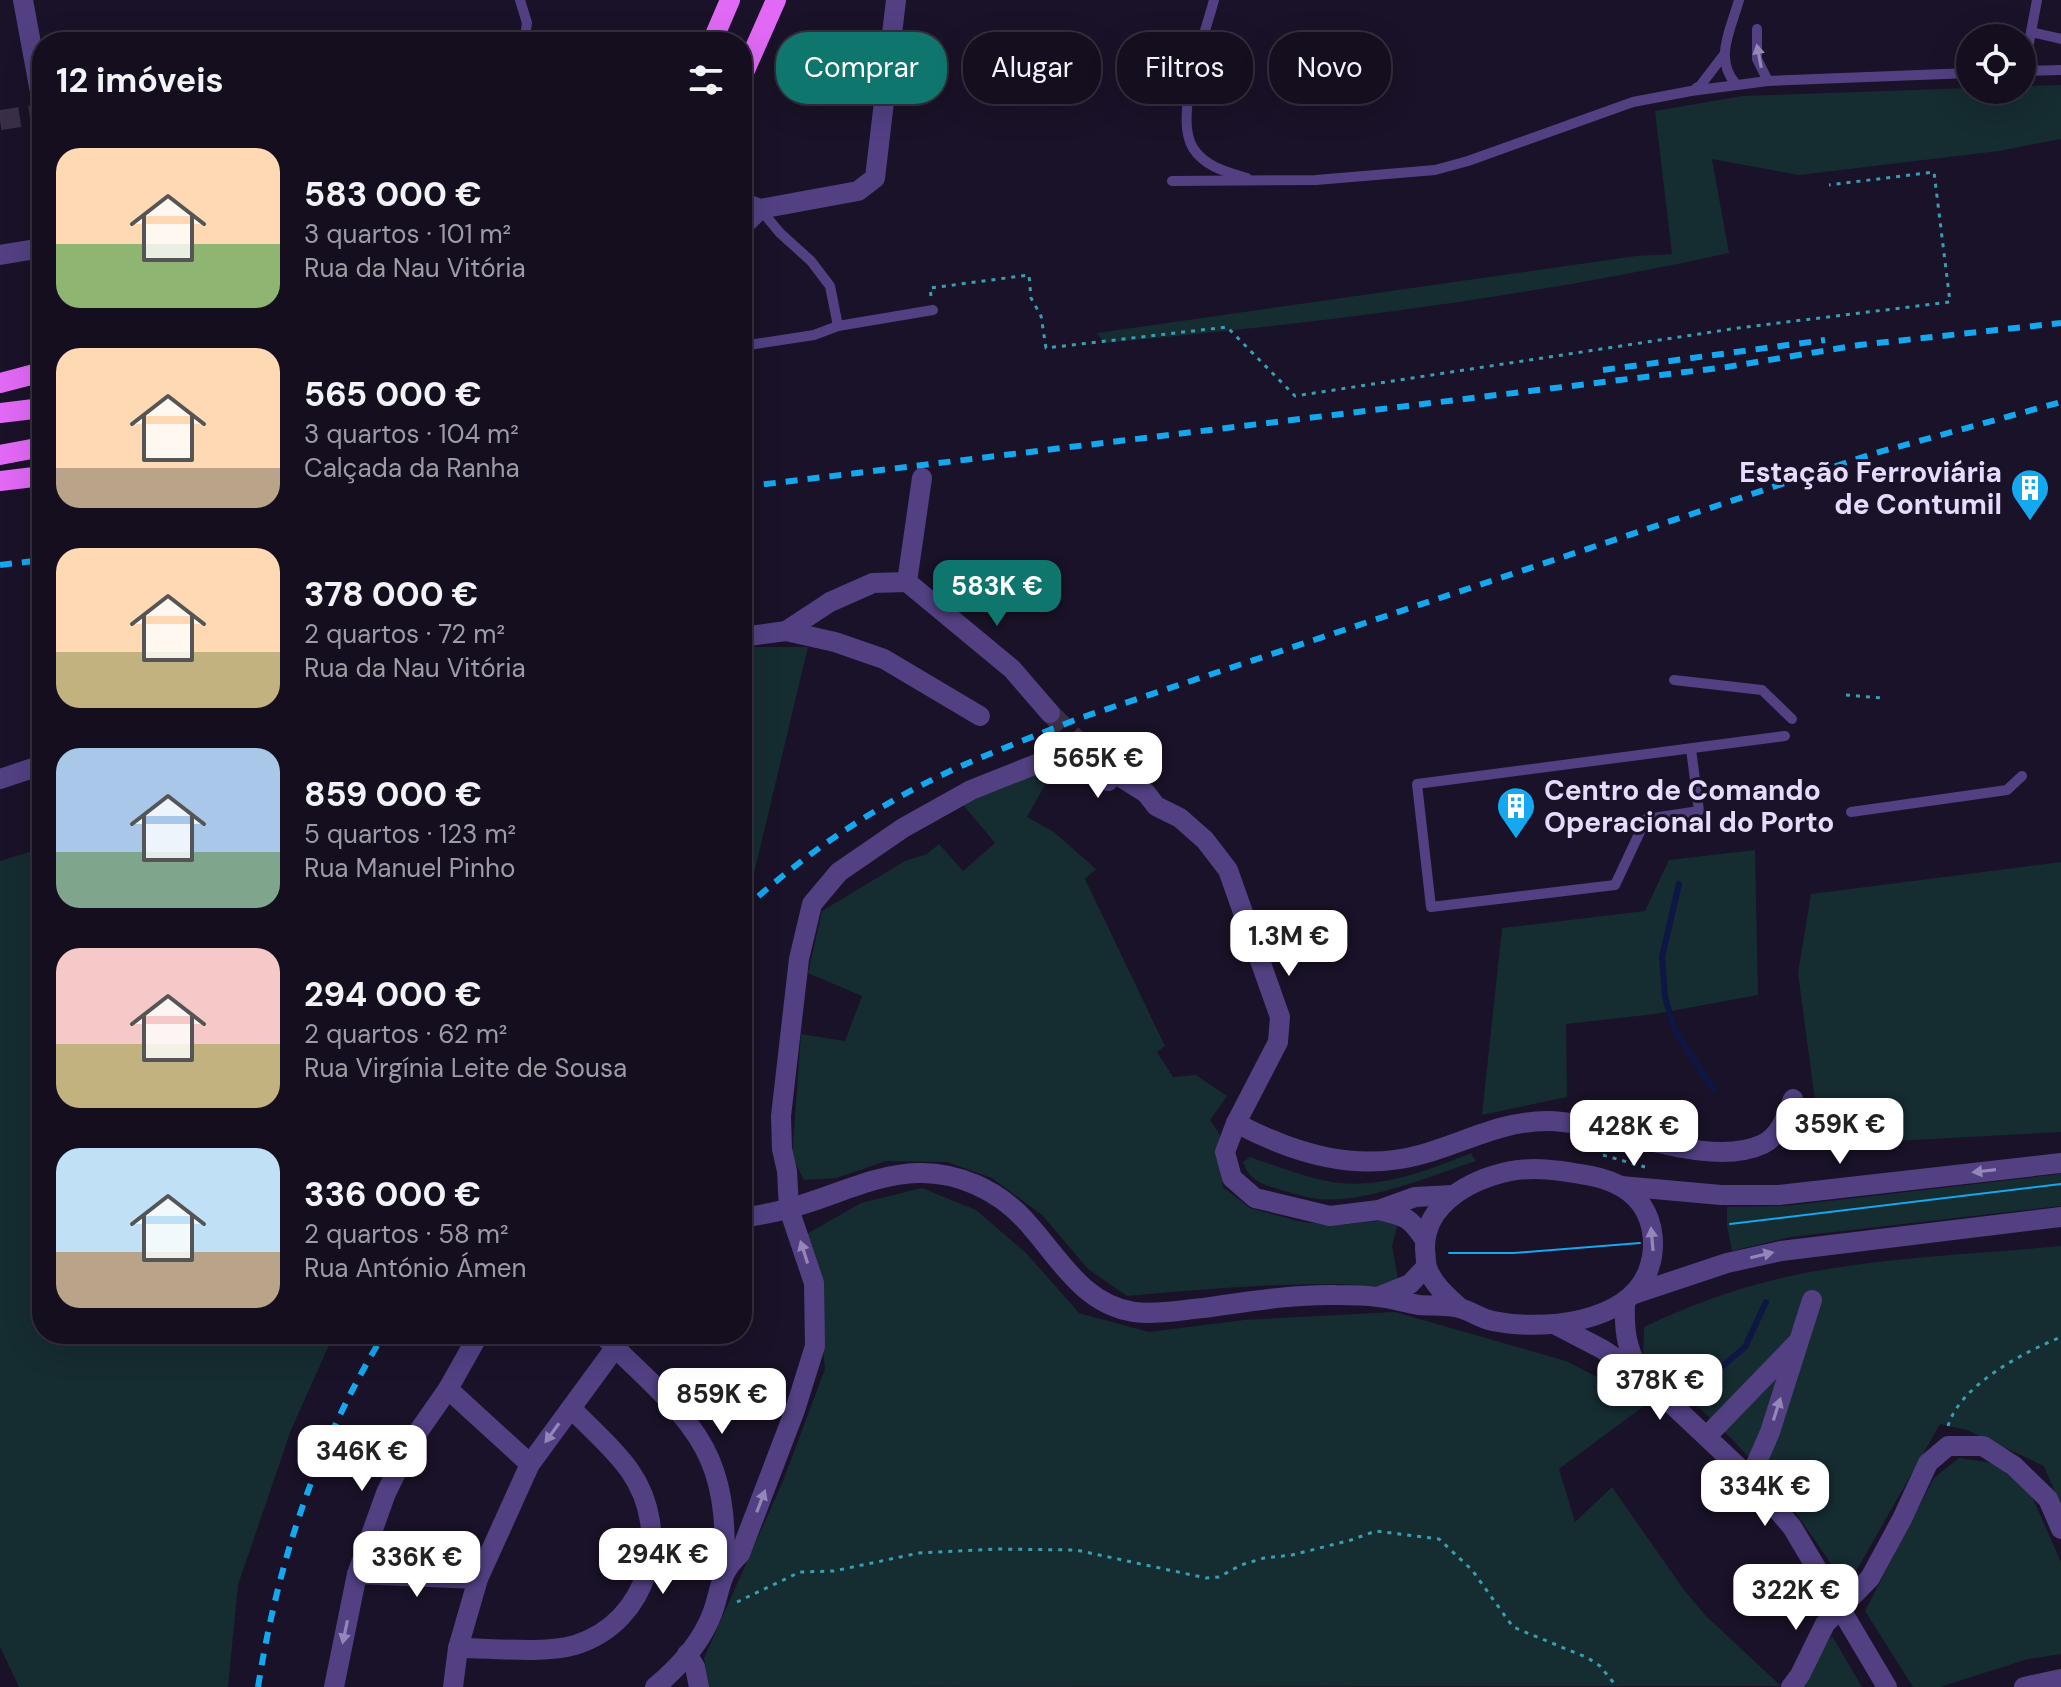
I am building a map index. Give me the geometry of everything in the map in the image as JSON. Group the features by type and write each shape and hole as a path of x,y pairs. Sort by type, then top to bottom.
{"main road":[{"path":"716,32 730,0"},
{"path":"752,54 776,0"},
{"path":"6,378 32,374"},
{"path":"0,413 32,409"},
{"path":"0,455 32,449"},
{"path":"0,481 32,477"}],"street":[{"path":"23,0 32,49"},
{"path":"752,205 858,191 875,178 896,0"},
{"path":"0,255 32,250"},
{"path":"907,582 922,478"},
{"path":"786,631 830,602 873,583 907,582 1012,669 1050,713"},
{"path":"752,634 786,631 835,642 884,659 980,716"},
{"path":"1079,742 1100,764 1146,793 1156,806"},
{"path":"725,1568 740,1554 795,1410 815,1346 814,1283 789,1209 781,1116 799,959 812,904 839,872 903,828 971,790 1051,758 1180,818 1205,840 1228,870 1280,1017 1278,1042 1236,1123 1225,1152 1232,1178 1255,1198 1330,1216 1379,1210 1415,1197 1453,1195"},
{"path":"0,779 32,768"},
{"path":"1236,1123 1289,1148 1316,1156 1371,1163 1422,1154 1506,1125 1550,1121 1685,1148 1734,1151 1765,1143 1783,1124 1793,1099"},
{"path":"2061,1163 1779,1195 1721,1195 1621,1186 1595,1176 1552,1169 1528,1169 1478,1181 1453,1195 1435,1214 1425,1240 1426,1267 1440,1289 1459,1307 1482,1319 1554,1324 1578,1321 1630,1298 1727,1263 1781,1251 2061,1217"},
{"path":"752,1216 789,1209 889,1176 918,1173 946,1175 971,1183 999,1198 1021,1215 1088,1293 1132,1312 1161,1313 1294,1297 1379,1297 1418,1305 1459,1307"},
{"path":"1621,1186 1641,1204 1652,1229 1653,1257 1644,1282 1630,1298 1624,1336 1628,1353 1642,1376"},
{"path":"1379,1210 1404,1215 1425,1240"},
{"path":"1379,1297 1410,1284 1426,1267"},
{"path":"1750,1478 1770,1432 1812,1300"},
{"path":"1554,1324 1602,1349 1642,1376 1750,1478 1792,1527 1887,1687"},
{"path":"1707,1436 1800,1339"},
{"path":"334,1687 357,1574 386,1493 411,1442 448,1389 473,1344"},
{"path":"453,1687 458,1648 478,1579 530,1464 571,1408 607,1344"},
{"path":"612,1344 693,1430 710,1459 726,1527 725,1568 712,1614 679,1666 655,1687"},
{"path":"448,1389 530,1464"},
{"path":"458,1648 574,1646 613,1625 628,1611 642,1588 651,1561 652,1539 650,1516 641,1493 630,1471 571,1408"},
{"path":"1791,1687 1825,1624 1870,1578 1928,1463 1948,1446 1983,1446 2014,1466 2048,1499 2061,1529"},
{"path":"357,1574 478,1579"},
{"path":"687,1654 695,1667 699,1687"},
{"path":"2024,1687 2061,1679"}],"lane":[{"path":"520,0 527,23 526,32"},
{"path":"1214,0 1188,100 1187,124 1193,147 1213,167 1256,181"},
{"path":"1691,91 1700,86 1723,56 1739,0"},
{"path":"2032,24 2037,0"},
{"path":"1757,29 1757,59 1768,81"},
{"path":"2036,33 2061,39"},
{"path":"1723,56 1725,72 1735,83"},
{"path":"2036,66 2048,70"},
{"path":"2036,70 2061,70"},
{"path":"1172,181 1316,180 1435,170 1633,102 1691,91 1735,83 1956,74"},
{"path":"752,206 811,261 830,286 838,326"},
{"path":"752,344 933,310"},
{"path":"1674,680 1762,690 1792,719"},
{"path":"1691,749 1699,811 1646,819 1615,885 1431,907 1417,784 1785,736"},
{"path":"1851,812 2007,790 2022,776"}],"path":[{"path":"933,310 930,288 1029,275 1031,298 1041,316 1046,348 1227,327 1295,396 1738,328 1950,302 1934,172 1829,185"},
{"path":"1846,695 1882,698"},
{"path":"1603,1155 1653,1168"},
{"path":"1948,1446 1946,1433 1952,1413 1972,1389 2032,1349 2061,1337"},
{"path":"712,1614 800,1572 834,1571 919,1553 1076,1550 1206,1578 1219,1577 1241,1565 1264,1558 1292,1555 1376,1531 1439,1539 1472,1570 1513,1627 1588,1658 1600,1666 1617,1687"}],"green space":[{"path":"2061,85 2061,139 1999,151 1799,175 1712,159 1729,253 1575,283 1339,318 1104,343 1097,333 1636,256 1672,254 1655,111 1742,96 1956,88 1956,104 2036,104 2036,86"},
{"path":"752,647 808,647 752,882"},
{"path":"1059,760 1027,817 1054,832 1096,869 1085,879 1165,1046 1157,1052 1173,1077 1196,1075 1227,1096 1210,1120 1220,1135 1217,1152 1223,1187 1250,1208 1302,1222 1340,1225 1388,1220 1398,1223 1392,1246 1399,1284 1280,1285 1127,1296 1088,1269 1042,1215 992,1178 947,1162 886,1161 837,1178 804,1180 792,1157 801,1034 845,1041 862,996 808,973 822,911 905,861 927,854 939,844 963,871 995,843 960,801"},
{"path":"1755,850 1758,995 1655,1014 1566,1024 1567,1097 1482,1115 1502,928 1645,911 1669,860"},
{"path":"32,851 32,1344 330,1344 291,1430 238,1585 228,1687 19,1687 0,1647 0,861"},
{"path":"2061,862 2061,1132 1821,1145 1798,973 1811,894"},
{"path":"1471,1153 1476,1161 1397,1188 1336,1199 1307,1197 1264,1184 1255,1180 1243,1162 1250,1157 1317,1179 1364,1183 1401,1178"},
{"path":"2061,1174 2061,1206 1791,1237 1732,1251 1727,1226 1727,1207 1785,1206"},
{"path":"922,1188 976,1210 1026,1253 1079,1313 1149,1332 1244,1320 1395,1312 1566,1361 1648,1403 1559,1469 1575,1522 1612,1487 1684,1590 1706,1616 1781,1686 709,1687 704,1658 783,1481 825,1369 814,1267 805,1235 861,1203"},
{"path":"2061,1246 2061,1507 2044,1466 1967,1430 1940,1424 1847,1587 1792,1507 1734,1441 1643,1355 1644,1327 1681,1310 1760,1283 1864,1264"},
{"path":"1959,1458 1994,1463 2030,1492 2061,1562 2061,1654 2028,1659 1940,1687 1913,1687 1865,1611 1934,1478"},
{"path":"1832,1636 1862,1687 1793,1687"}],"waterway":[{"path":"1679,884 1662,957 1665,997 1675,1031 1713,1089"},
{"path":"1698,1387 1745,1347 1766,1302"}],"tunnel":[{"path":"0,120 32,115"},
{"path":"1050,713 1079,742"}],"tram line":[{"path":"1730,1224 2061,1184"},
{"path":"1449,1253 1514,1253 1640,1243"}],"railway":[{"path":"752,486 1727,367 1859,345 2061,323"},
{"path":"1603,370 1825,340"},
{"path":"752,902 818,849 873,812 961,766 1080,718 1872,454 2061,402"},
{"path":"0,565 32,561"},
{"path":"258,1687 277,1594 303,1504 339,1417 378,1344"}],"place":[{"name":"Estação Ferroviária de Contumil","path":"2030,522"},
{"name":"Centro de Comando Operacional do Porto","path":"1516,840"}]}
